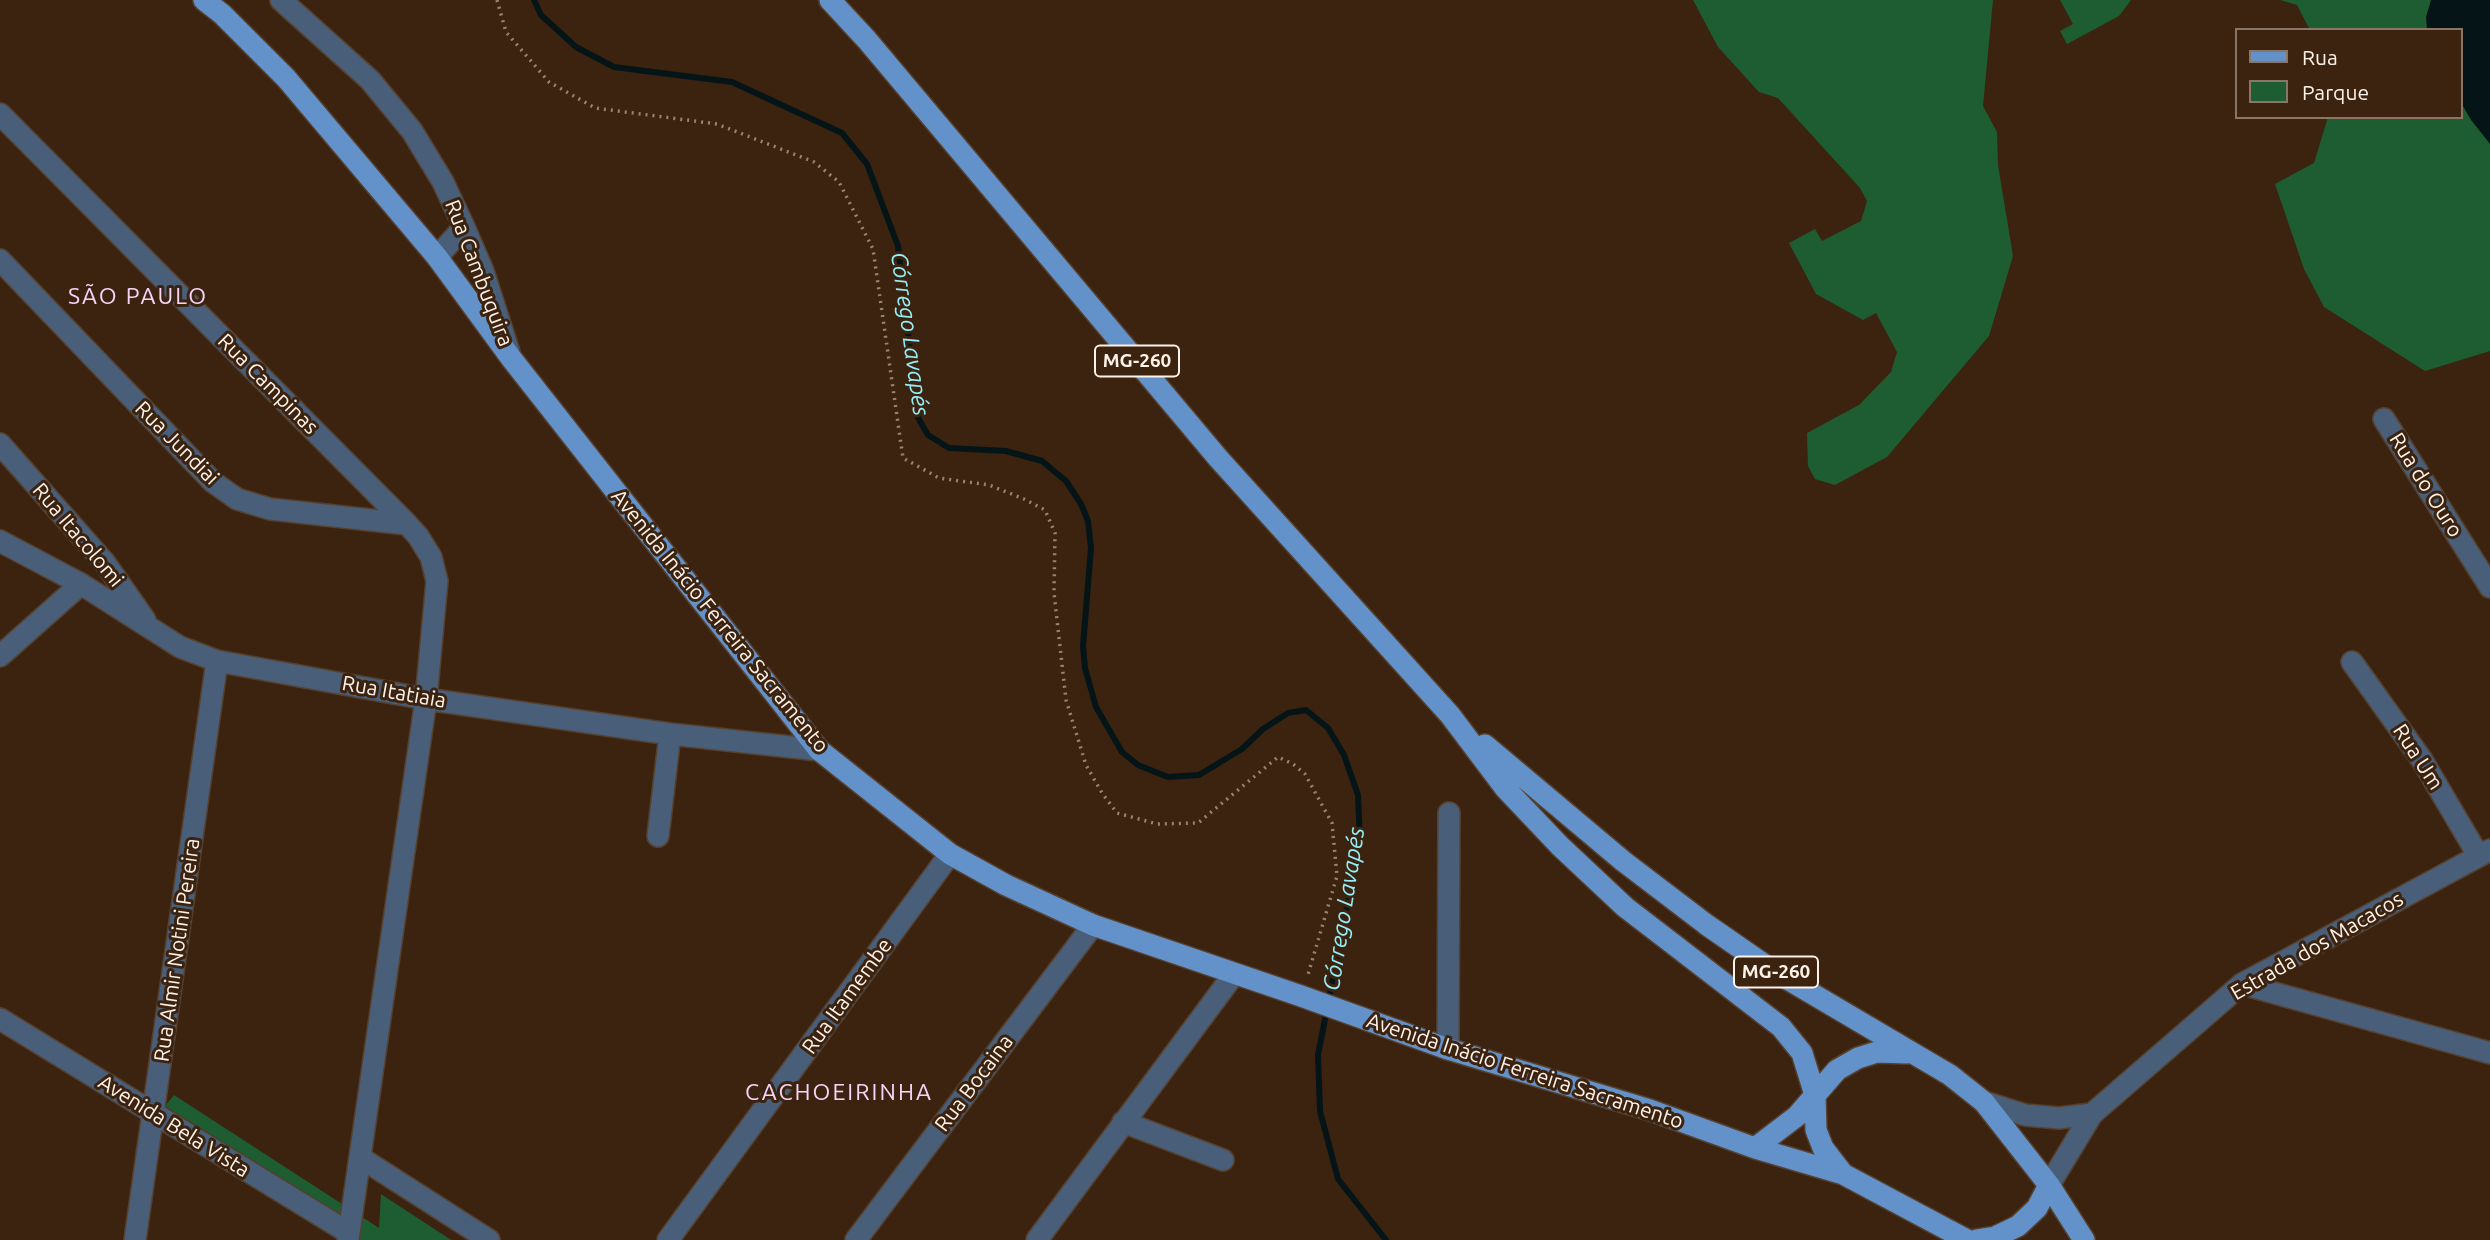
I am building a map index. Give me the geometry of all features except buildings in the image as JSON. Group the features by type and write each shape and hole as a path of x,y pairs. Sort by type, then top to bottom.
{"main road":[{"name":"Avenida Inácio Ferreira Sacramento","path":"204,0 222,14 286,78 437,257 511,358 819,750 950,854 1006,885 1093,925 1448,1049 1650,1110 1843,1174"},
{"name":"MG-260","path":"830,0 867,40 1218,458 1450,715 1505,788 1560,846 1625,907 1782,1027 1802,1053 1815,1095 1816,1130 1823,1148 1843,1174 1967,1240"},
{"name":"MG-260","path":"1450,715 1623,861 1707,925 1772,970 1950,1076 1983,1102 2049,1185 2084,1240"},
{"path":"1755,1147 1797,1116 1837,1070 1858,1058 1877,1052 1909,1053"},
{"path":"1976,1240 1995,1237 2018,1226 2037,1208 2049,1185"}],"street":[{"name":"Rua Cambuquira","path":"281,0 370,80 412,131 443,182 464,227 511,358"},
{"name":"Rua Campinas","path":"0,114 407,524 431,557 437,581 426,699 349,1237"},
{"path":"437,257 464,227"},
{"name":"Rua Jundiai","path":"0,260 213,482 237,499 270,509 407,524"},
{"name":"Rua do Ouro","path":"2384,419 2490,587"},
{"name":"Rua Itacolomi","path":"2,449 104,563 152,630"},
{"name":"Rua Itatiaia","path":"0,541 80,584 180,647 217,661 426,699 670,734 819,750"},
{"path":"0,656 80,584"},
{"name":"Rua Almir Notini Pereira","path":"135,1240 217,661"},
{"name":"Rua Um","path":"2352,662 2484,852"},
{"path":"658,836 670,734"},
{"path":"1448,1049 1449,813"},
{"name":"Estrada dos Macacos","path":"2049,1185 2092,1114 2242,984 2484,852"},
{"name":"Rua Itamembe","path":"668,1240 950,854"},
{"name":"Rua Bocaina","path":"856,1240 1093,925"},
{"path":"1037,1240 1234,974"},
{"path":"2242,984 2490,1053"},
{"name":"Avenida Bela Vista","path":"0,1019 349,1237"},
{"path":"1983,1102 2025,1115 2059,1118 2092,1114"},
{"path":"1124,1122 1223,1160"},
{"path":"361,1158 489,1240"}],"path":[{"path":"497,0 506,32 549,82 595,107 717,124 814,162 839,182 873,249 903,458 939,478 989,485 1045,510 1055,533 1054,593 1066,700 1086,765 1117,813 1157,824 1198,823 1278,757 1305,774 1332,823 1337,876 1301,996"}],"green space":[{"path":"1693,0 1993,0 1983,106 1997,132 1998,165 2013,256 1989,336 1887,457 1835,485 1815,479 1808,466 1807,433 1859,405 1891,372 1897,352 1876,313 1863,320 1816,294 1789,243 1815,229 1822,241 1861,221 1867,201 1860,188 1778,98 1759,92 1718,47"},
{"path":"2060,0 2131,0 2119,16 2067,44 2060,31 2073,24"},
{"path":"2280,0 2472,0 2490,55 2490,351 2425,371 2324,307 2304,269 2275,184 2314,163 2327,119 2462,119 2462,28 2309,28 2297,5"},
{"path":"174,1095 379,1228 381,1194 451,1240 345,1240 340,1214 165,1106"}],"shaded area":[{"path":"2431,0 2490,0 2490,144 2462,104 2462,28 2427,28 2426,17"}],"waterway":[{"name":"Córrego Lavapés","path":"534,0 541,15 576,47 614,67 732,82 842,133 867,164 898,246 918,418 928,435 949,448 1006,451 1042,461 1066,481 1081,504 1088,521 1091,548 1083,646 1085,668 1096,707 1122,752 1138,765 1168,777 1199,775 1242,749 1263,729 1288,713 1306,710 1328,728 1344,755 1358,795 1360,840 1318,1055 1320,1111 1338,1179 1386,1240"}],"district":[{"name":"SÃO PAULO","path":"138,296"},
{"name":"CACHOEIRINHA","path":"839,1092"}]}
